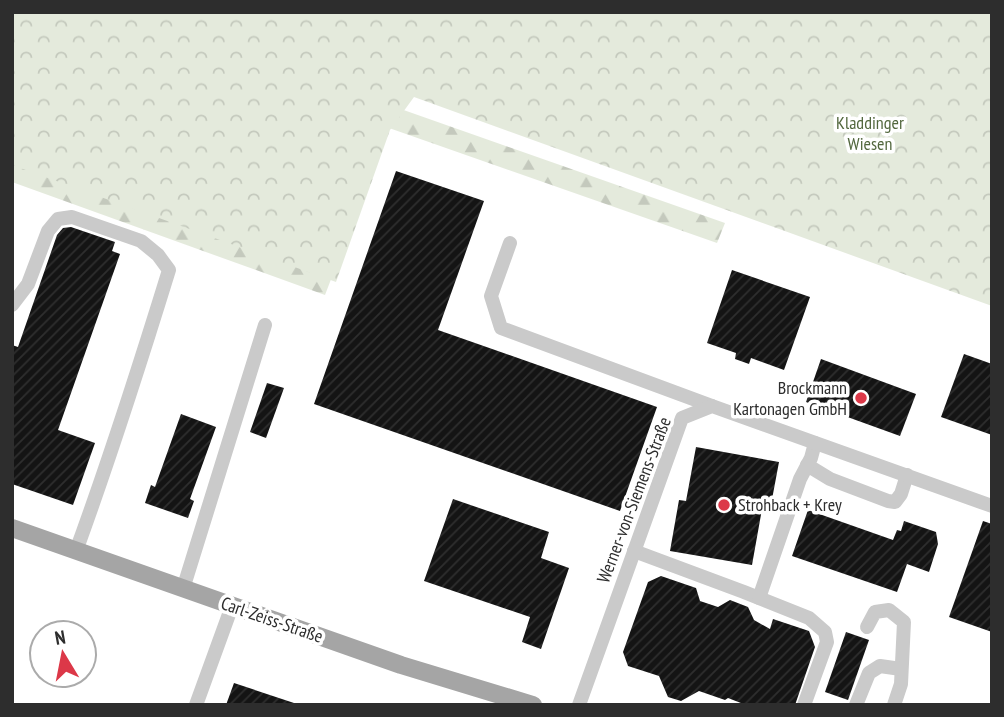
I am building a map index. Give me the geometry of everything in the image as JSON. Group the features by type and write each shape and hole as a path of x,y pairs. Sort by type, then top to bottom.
{"main road":[{"name":"Carl-Zeiss-Straße","path":"12,528 401,665 533,705"}],"street":[{"path":"12,305 28,284 48,231 58,219 72,217 141,241 158,255 169,270 118,431 76,551"},
{"path":"510,243 491,296 501,328 992,506"},
{"path":"183,589 265,325"},
{"name":"Werner-von-Siemens-Straße","path":"579,705 682,418 712,405"},
{"path":"760,598 815,443"},
{"path":"807,465 830,479 895,502 901,494 906,475"},
{"path":"635,551 809,618 825,632 827,642 804,705"},
{"path":"196,705 232,606"},
{"path":"867,627 875,612 889,610 904,622 901,684 894,705"},
{"path":"856,705 869,673 880,666 901,669"}],"green space":[{"name":"Kladdinger Wiesen","path":"12,12 992,12 992,306 414,97 390,130 336,282 12,165"},
{"path":"361,95 725,223 717,243 389,128 325,295 12,182 12,141"}],"building":[{"path":"396,171 484,201 438,330 657,407 620,511 314,404"},
{"path":"71,227 115,242 112,251 120,254 58,430 95,443 73,505 12,484 12,345 18,347 57,235 63,228"},
{"path":"732,270 810,297 784,370 751,358 749,364 735,359 736,353 707,343"},
{"path":"964,354 992,364 992,435 941,417"},
{"name":"Brockmann Kartonagen GmbH","path":"821,359 916,394 900,436 806,402"},
{"path":"267,383 284,388 266,438 250,432"},
{"path":"181,414 216,427 190,499 194,501 188,518 145,503 151,485 155,487"},
{"name":"Strohback + Krey","path":"696,447 779,462 770,510 762,509 752,565 670,551 679,500 686,501"},
{"path":"453,499 549,532 541,558 569,568 541,649 522,642 530,617 424,581"},
{"path":"808,510 893,540 897,530 901,531 904,521 936,532 938,544 929,572 907,564 897,592 792,556"},
{"path":"983,521 992,524 992,632 949,617"},
{"path":"661,576 696,588 700,601 718,607 730,600 748,607 754,620 770,629 773,619 809,631 815,647 795,705 746,705 699,691 681,701 668,697 659,676 628,666 623,652 648,582"},
{"path":"846,632 869,640 848,700 825,692"},
{"path":"234,683 294,703 294,705 226,705"}],"place":[{"name":"Brockmann Kartonagen GmbH","path":"861,398"},
{"name":"Strohback + Krey","path":"724,505"}]}
